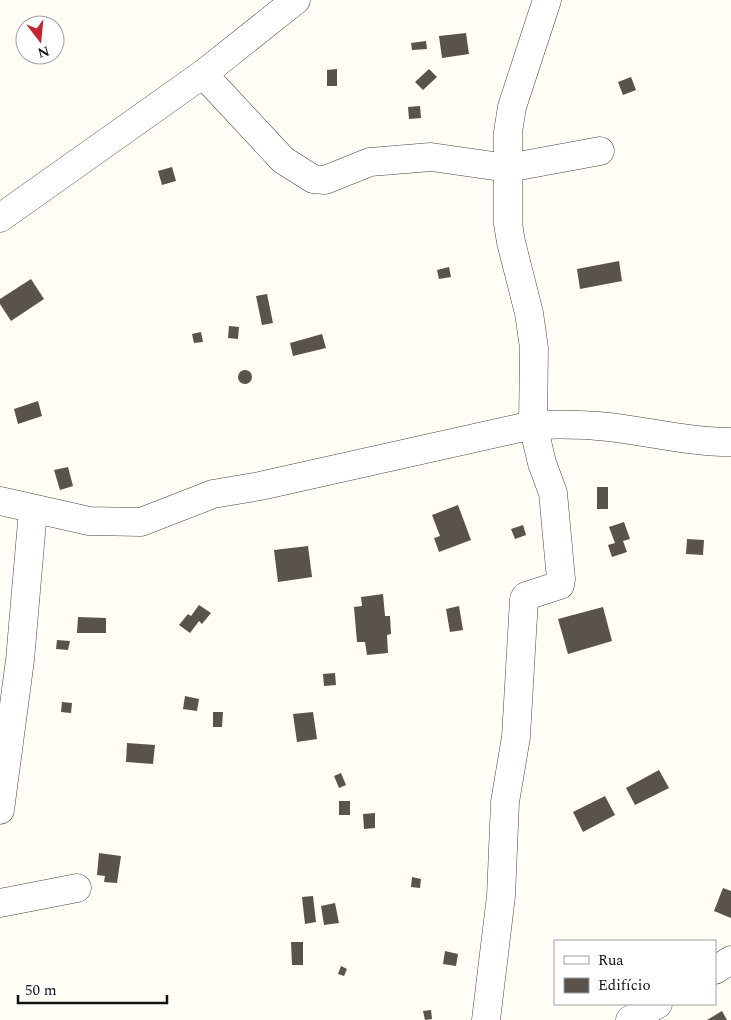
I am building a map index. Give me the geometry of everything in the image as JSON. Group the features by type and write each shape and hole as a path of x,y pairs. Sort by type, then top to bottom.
{"street":[{"path":"0,218 203,74 296,0"},
{"path":"486,1020 501,896 504,802 516,737 524,599 526,596 555,588 560,585 561,579 553,493 542,463 532,425 534,348 529,313 511,242 508,168 508,132 512,107 547,0"},
{"path":"203,74 283,160 313,179 325,180 370,162 430,157 508,168 600,151"},
{"path":"0,501 89,522 141,522 213,494 260,486 532,425 582,425 704,442 731,442"},
{"path":"0,810 20,660 33,510"},
{"path":"0,903 77,888"},
{"path":"716,969 731,960"},
{"path":"630,1020 656,1005"}],"building":[{"path":"466,33 469,54 442,58 439,36"},
{"path":"426,41 427,49 412,50 411,43"},
{"path":"337,69 337,86 327,86 327,70"},
{"path":"429,69 437,77 423,90 415,82"},
{"path":"631,77 636,90 623,95 618,82"},
{"path":"420,106 421,118 409,119 408,107"},
{"path":"172,167 176,181 162,185 158,171"},
{"path":"619,261 622,281 580,289 577,269"},
{"path":"449,267 451,277 439,279 437,270"},
{"path":"31,279 44,299 11,321 0,304 0,299"},
{"path":"267,294 273,323 262,325 256,296"},
{"path":"229,326 239,327 238,339 228,338"},
{"path":"201,332 203,342 194,343 192,334"},
{"path":"322,334 326,348 293,356 290,343"},
{"path":"242,370 248,370 252,377 248,384 242,384 238,380 238,374"},
{"path":"38,401 42,416 18,424 14,409"},
{"path":"68,467 73,486 60,490 54,470"},
{"path":"597,487 608,487 608,509 597,509"},
{"path":"458,505 471,540 439,552 434,538 440,536 432,515"},
{"path":"624,522 630,539 623,541 627,552 612,557 608,545 615,543 609,527"},
{"path":"523,525 526,535 515,539 511,529"},
{"path":"687,539 704,540 703,555 686,554"},
{"path":"308,546 312,577 278,582 274,550"},
{"path":"383,594 385,616 390,616 391,634 387,635 388,653 367,655 365,642 357,642 354,607 362,606 361,597"},
{"path":"199,605 211,613 202,624 199,621 190,633 179,625 188,614 191,616"},
{"path":"459,606 463,630 450,632 446,609"},
{"path":"603,607 612,641 568,654 558,619"},
{"path":"78,617 106,618 106,633 77,633"},
{"path":"57,640 70,641 68,650 56,649"},
{"path":"335,673 336,685 324,686 323,674"},
{"path":"185,696 199,699 197,711 183,709"},
{"path":"62,702 72,703 71,713 61,712"},
{"path":"213,712 223,712 222,727 213,727"},
{"path":"313,712 317,739 297,742 293,714"},
{"path":"127,743 155,745 153,764 126,762"},
{"path":"659,770 669,788 635,805 626,788"},
{"path":"341,773 346,785 339,788 334,776"},
{"path":"605,796 615,815 583,832 573,812"},
{"path":"339,801 350,801 350,815 339,815"},
{"path":"375,813 375,828 364,829 363,814"},
{"path":"99,853 121,856 117,883 104,882 105,876 97,875"},
{"path":"412,877 421,879 420,888 411,887"},
{"path":"723,888 731,891 731,918 714,911"},
{"path":"313,896 316,922 305,924 302,897"},
{"path":"335,903 339,923 324,925 321,906"},
{"path":"291,942 303,942 303,965 292,965"},
{"path":"445,951 458,954 456,966 443,964"},
{"path":"341,966 347,969 344,976 338,974"},
{"path":"431,1010 432,1019 425,1020 423,1011"},
{"path":"722,1011 727,1020 707,1020"}]}
